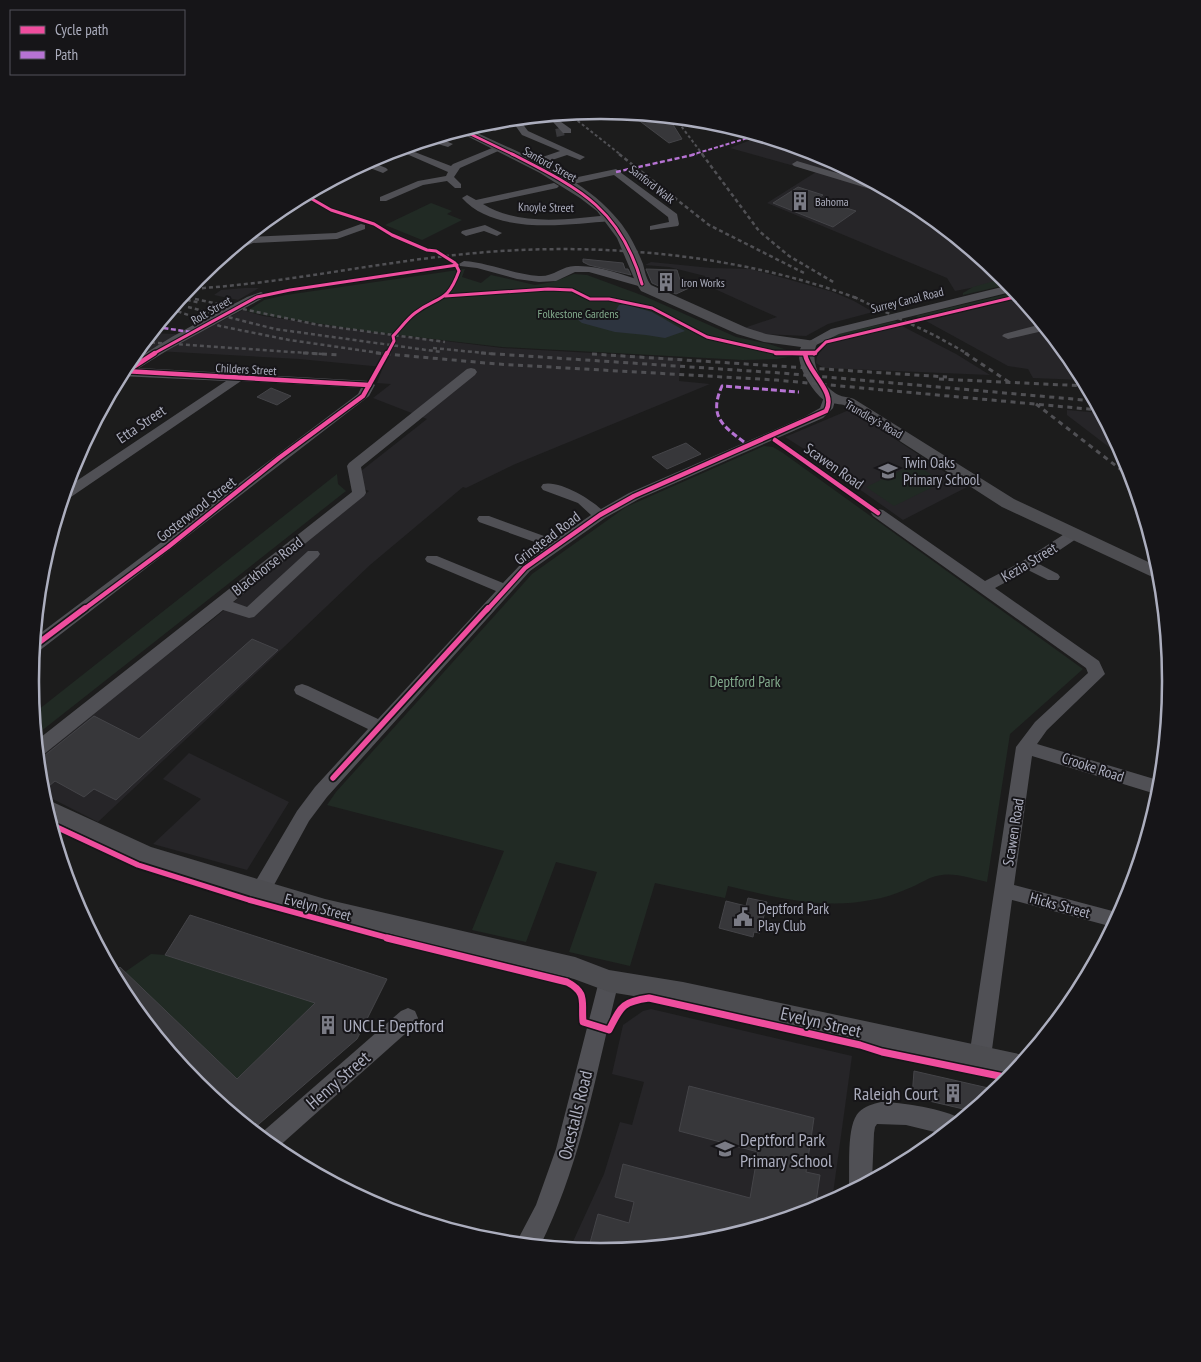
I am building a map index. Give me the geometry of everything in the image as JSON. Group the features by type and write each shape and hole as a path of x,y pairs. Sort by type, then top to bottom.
{"main road":[{"name":"Sanford Street","path":"471,134 531,164 554,184 601,207 629,248 642,284"},
{"path":"642,284 650,290 742,331 764,338 810,344"},
{"name":"Trundley's Road","path":"810,344 806,350 805,360 807,366 830,397 850,402 1008,503 1151,570"},
{"name":"Evelyn Street","path":"55,812 145,854 324,909 575,968 609,981 677,992 1012,1063"}],"street":[{"path":"557,122 568,131 566,131"},
{"path":"519,125 525,132 577,156 531,164"},
{"path":"538,138 556,133"},
{"path":"442,142 448,144"},
{"path":"383,200 421,183 452,174 458,164 500,148"},
{"path":"409,153 452,174 458,186"},
{"path":"798,164 862,184"},
{"path":"375,167 383,170"},
{"name":"Knoyle Street","path":"610,218 542,221 504,218 480,208 471,201 616,172"},
{"name":"Sanford Walk","path":"616,172 673,216 674,224 654,228"},
{"path":"466,233 485,228 504,218"},
{"path":"253,240 337,236 361,227"},
{"path":"485,228 497,233"},
{"path":"464,264 478,265 517,276 539,279 552,278 573,269 589,269 642,284"},
{"name":"Surrey Canal Road","path":"810,344 835,331 1004,290"},
{"name":"Rolt Street","path":"136,365 164,347 251,299 261,296"},
{"path":"1008,336 1038,329"},
{"name":"Blackhorse Road","path":"43,745 359,493 354,466 470,372"},
{"name":"Childers Street","path":"130,373 369,385"},
{"name":"Etta Street","path":"73,489 236,378"},
{"name":"Gosterwood Street","path":"41,638 188,531 279,458 363,396 369,385"},
{"name":"Grinstead Road","path":"261,890 307,810 321,792 525,568 600,515 678,476 826,411 830,404 830,397"},
{"path":"548,487 583,500 600,515"},
{"name":"Scawen Road","path":"878,513 1093,665 1097,674 1041,726 1025,747 980,1057"},
{"path":"484,519 556,545"},
{"name":"Kezia Street","path":"984,588 1028,564 1074,534"},
{"path":"220,603 249,613 313,554"},
{"path":"432,559 505,589"},
{"path":"1028,564 1053,577"},
{"path":"302,690 380,726"},
{"name":"Crooke Road","path":"1025,747 1152,786"},
{"name":"Hicks Street","path":"1004,890 1109,918"},
{"name":"Oxestalls Road","path":"531,1238 553,1192 573,1135 596,1027 609,981"},
{"name":"Henry Street","path":"273,1137 408,1018"},
{"path":"860,1179 864,1122 871,1114 886,1111 945,1124"}],"shaded area":[{"path":"751,140 781,149 849,177 913,214 942,235 997,283 955,291 947,278 767,203 816,172 730,148"},
{"path":"651,262 711,268 751,269 833,292 873,312 828,324 806,336 761,334 744,328 777,317 706,285 705,276 669,267 645,265"},
{"path":"259,288 238,300 214,295 221,290"},
{"path":"1013,300 1046,339 1075,380 1033,378 1028,369 1008,366 926,321"},
{"path":"625,304 652,312 685,331 665,338 615,332 582,323 577,319 597,311 616,310 619,305"},
{"path":"243,310 263,316 372,332 502,348 681,358 679,381 710,384 513,465 466,488 463,487 370,565 98,822 52,798 44,755 90,715 212,620 369,491 364,489 361,471 427,419 373,398 391,384 377,383 383,367 299,359 147,350 160,333 195,335"},
{"path":"902,326 956,354 990,375 824,368 816,363 817,356 828,343"},
{"name":"Twin Oaks Primary School","path":"849,410 967,487 903,520 821,462 823,461 785,437"},
{"path":"1067,410 1093,412 1111,449 1067,415"},
{"path":"189,753 289,802 247,870 153,844 201,799 163,779"},
{"name":"Deptford Park Primary School","path":"651,1009 852,1056 833,1192 781,1213 746,1224 710,1232 637,1242 573,1242 604,1174 620,1122 632,1125 644,1082 612,1074 623,1025 643,1011"}],"green space":[{"path":"431,203 452,211 447,214 462,220 422,240 385,225"},
{"name":"Folkestone Gardens","path":"465,269 462,277 481,283 491,275 535,285 553,282 574,274 587,275 644,296 736,337 769,344 793,352 793,356 777,359 743,360 502,347 372,332 247,311 264,300 286,295"},
{"path":"995,281 1000,286 963,295 963,293 973,287"},
{"path":"1007,294 1011,298 920,318 915,316"},
{"path":"895,321 901,323 832,339 834,335"},
{"name":"Deptford Park","path":"764,446 773,447 783,453 1083,669 1010,734 987,882 959,876 942,875 885,897 853,903 835,904 799,901 728,886 725,898 655,883 630,966 569,952 597,872 556,862 526,942 472,930 504,851 327,805 336,792 532,574 626,507"},
{"path":"915,464 943,482 894,506 866,487"},
{"path":"337,474 338,484 346,491 41,731 40,709"},
{"path":"151,954 165,955 315,1003 237,1079 125,972"}],"building":[{"path":"639,120 673,124 682,139 669,143"},
{"path":"798,187 823,195 817,199 856,211 833,227 773,203"},
{"path":"583,259 623,263 625,269 628,269 631,275 589,265 583,262"},
{"name":"Iron Works","path":"646,269 677,270 680,280 689,288 676,294 652,283"},
{"path":"271,388 291,396 277,405 257,397"},
{"path":"686,443 701,454 667,469 652,457"},
{"path":"252,639 278,650 116,800 94,789 84,797 55,781 49,786 44,756 94,716 139,739"},
{"name":"Deptford Park Play Club","path":"748,898 767,902 760,933 754,932 753,937 719,928 726,901 746,906"},
{"name":"UNCLE Deptford","path":"190,915 387,979 357,1039 257,1126 203,1078 178,1051 133,993 118,969 120,967 237,1079 315,1003 165,955"},
{"name":"Raleigh Court","path":"914,1071 987,1088 964,1109 912,1097"},
{"name":"Deptford Park Primary School","path":"689,1086 814,1118 806,1172 820,1175 816,1199 746,1224 710,1232 637,1242 590,1243 598,1214 629,1223 634,1202 615,1197 623,1164 750,1198 758,1152 679,1131"}],"tunnel":[{"path":"556,133 566,131"}],"railway":[{"path":"576,120 621,155"},
{"path":"680,125 703,155"},
{"path":"619,154 709,225 804,273"},
{"path":"702,154 759,231 789,256 835,283"},
{"path":"199,288 257,283 465,254 514,250 564,249 665,254 715,261 812,283 856,298"},
{"path":"856,298 934,335 968,354"},
{"path":"195,299 319,325 445,342"},
{"path":"188,300 200,303"},
{"path":"188,307 275,329 441,352"},
{"path":"178,311 220,326 289,340 387,354"},
{"path":"152,343 322,354"},
{"path":"433,348 490,354"},
{"path":"303,353 340,355"},
{"path":"376,353 387,354"},
{"path":"481,353 490,354"},
{"path":"965,353 1009,382"},
{"path":"387,354 497,364 776,380 1036,404"},
{"path":"490,354 781,373 1087,400"},
{"path":"490,354 494,354"},
{"path":"592,354 947,377"},
{"path":"939,379 1078,386"},
{"path":"1036,404 1092,409"},
{"path":"1036,404 1120,469"}],"marked path":[{"path":"616,172 709,151 747,138"},
{"path":"164,328 191,332"},
{"path":"744,442 723,425 716,412 717,396 722,386 799,392"}],"cycle path":[{"path":"471,134 575,188 595,203 608,215 621,233 631,253 642,284"},
{"path":"40,642 168,547 279,458 363,396 394,341 393,336 414,313 448,294 453,288 459,271 455,263 436,251 427,250 392,235 374,224 331,210 313,199"},
{"path":"136,365 164,347 257,297 290,290 457,265"},
{"path":"445,296 548,289 572,290 590,299 609,299 652,308 707,337 778,353 814,354 826,342 1011,298"},
{"path":"333,778 525,568 600,515 634,496 826,411 829,405 829,398 810,369 805,354"},
{"path":"132,371 369,385"},
{"path":"775,440 878,513"},
{"path":"59,828 138,865 249,900 340,926 567,982 580,990 583,999 583,1022 609,1030 621,1007 634,1000 649,998 860,1045 882,1052 1000,1076"}],"place":[{"name":"Bahoma","path":"800,201"},
{"name":"Iron Works","path":"666,282"},
{"name":"Twin Oaks Primary School","path":"888,471"},
{"name":"Deptford Park Play Club","path":"743,917"},
{"name":"UNCLE Deptford","path":"328,1025"},
{"name":"Raleigh Court","path":"953,1093"},
{"name":"Deptford Park Primary School","path":"725,1149"}]}
